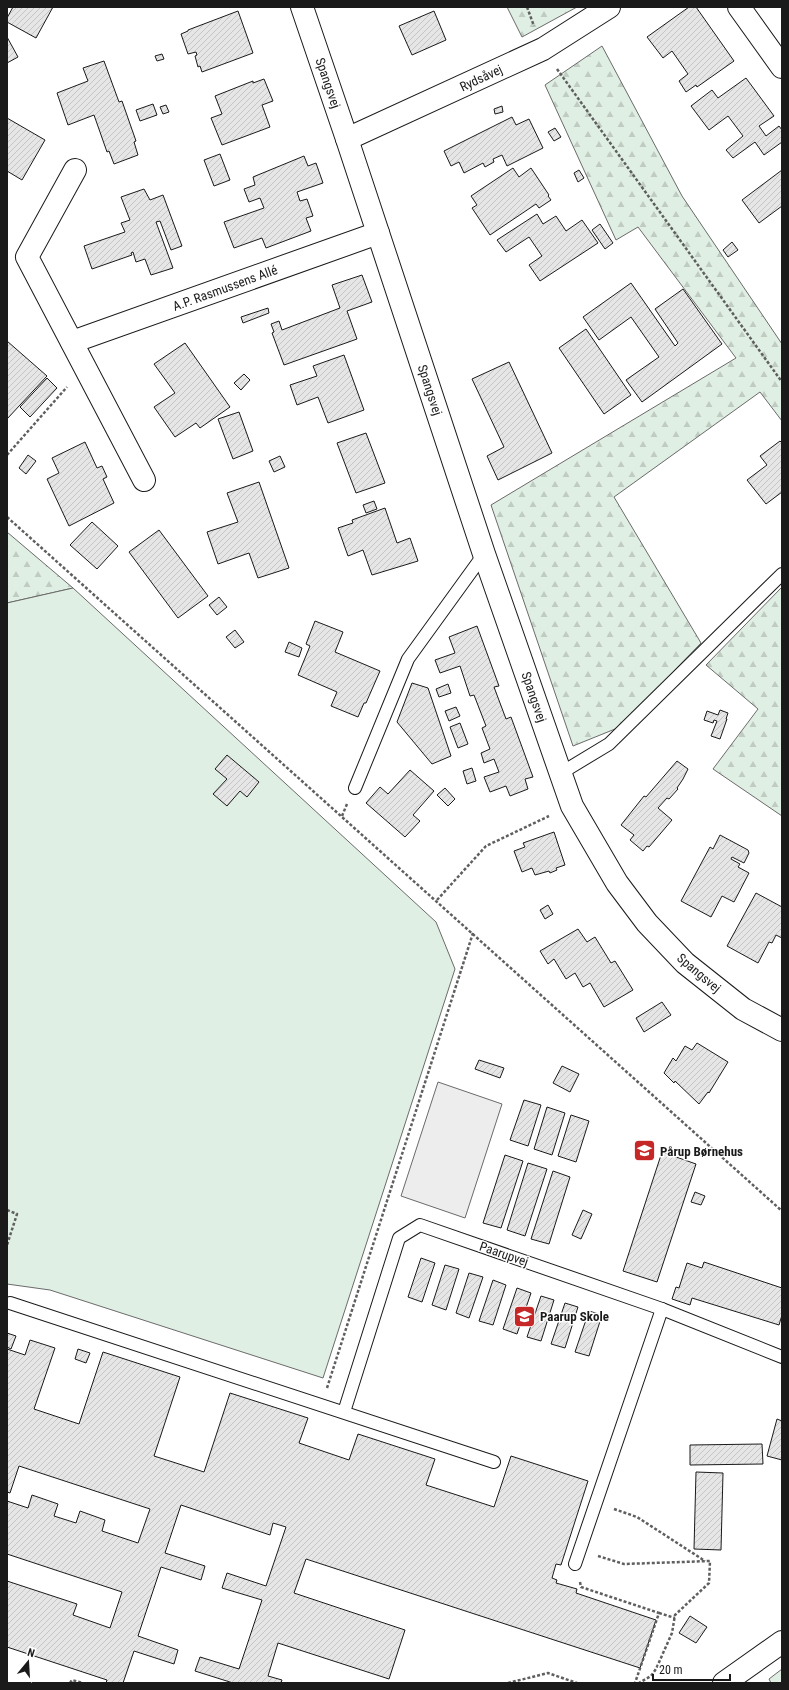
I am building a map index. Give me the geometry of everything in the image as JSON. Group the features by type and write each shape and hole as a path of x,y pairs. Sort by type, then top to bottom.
{"street":[{"name":"Spangsvej","path":"302,7 484,554 572,806 617,883 647,923 675,953 685,963 743,1009 782,1030"},
{"name":"Rydsåvej","path":"347,139 543,49 609,7"},
{"path":"739,7 782,67"},
{"path":"75,170 27,257 144,480"},
{"name":"A.P. Rasmussens Allé","path":"72,342 378,233"},
{"path":"737,1680 782,1642"}],"lane":[{"path":"355,788 408,659 484,554"},
{"path":"561,773 609,744 782,574"},
{"name":"Paarupvej","path":"344,1412 399,1238 420,1224 662,1309 782,1357"},
{"path":"10,1303 494,1462"},
{"path":"575,1564 662,1309"}],"path":[{"path":"527,7 543,49 782,382"},
{"path":"7,455 85,367"},
{"path":"7,517 782,1211"},
{"path":"436,900 486,846 572,806"},
{"path":"321,1405 472,933"},
{"path":"7,1210 17,1214 7,1245"},
{"path":"596,1503 637,1517 705,1561 710,1562 709,1583 675,1615 672,1633 656,1669 651,1676 638,1683"},
{"path":"580,1550 624,1564 705,1561"},
{"path":"575,1564 581,1587 675,1618"},
{"path":"635,1683 659,1613"},
{"path":"508,1683 548,1673 577,1683"},
{"path":"70,1683 72,1680 83,1683"}],"green space":[{"path":"507,7 577,7 522,37"},
{"path":"602,46 682,196 782,344 782,421 760,392 614,497 701,643 620,727 573,746 491,505 736,358 638,227 616,240 545,85"},
{"path":"7,532 73,588 7,603"},
{"path":"782,587 782,816 713,769 758,709 706,665"},
{"path":"73,588 436,922 455,969 323,1378 50,1290 7,1284 7,603"},
{"path":"782,1669 782,1683 771,1683 769,1679"}],"shaded area":[{"path":"438,1082 502,1104 465,1218 401,1196"}],"building":[{"path":"13,7 53,7 36,38 7,22 7,18"},
{"path":"689,7 696,7 734,61 697,87 696,85 686,92 679,81 688,74 672,51 663,58 647,37"},
{"path":"238,11 253,53 202,72 200,66 198,67 195,56 197,55 196,52 188,54 181,34"},
{"path":"434,11 446,40 412,55 399,26"},
{"path":"7,37 18,57 7,63"},
{"path":"162,54 164,59 157,61 155,56"},
{"path":"104,61 119,102 122,101 136,141 134,142 138,155 114,164 109,151 107,152 94,115 68,125 57,93 88,81 83,68"},
{"path":"746,78 774,116 759,126 766,136 779,126 782,130 782,142 764,155 755,142 733,158 726,150 743,136 728,116 709,130 691,106 712,90 718,98"},
{"path":"264,79 273,101 262,105 270,127 222,145 211,118 222,114 215,96 253,81 253,83"},
{"path":"153,104 157,115 140,121 136,110"},
{"path":"166,105 169,112 163,114 160,107"},
{"path":"502,106 503,112 495,114 494,109"},
{"path":"512,117 516,125 529,119 543,148 507,166 502,155 493,159 494,162 485,167 483,163 464,173 459,162 451,166 444,151"},
{"path":"7,118 45,140 22,180 7,171"},
{"path":"555,128 561,137 554,141 548,132"},
{"path":"220,154 230,180 214,186 204,160"},
{"path":"304,156 308,166 316,163 323,183 297,192 300,201 307,199 313,216 306,218 311,231 266,248 262,238 234,248 224,222 264,208 260,198 249,202 244,189 255,185 253,177"},
{"path":"513,168 519,177 531,168 551,200 539,208 536,204 490,235 472,208 477,205 471,196"},
{"path":"579,170 584,178 578,182 574,173"},
{"path":"782,170 782,206 759,223 742,200"},
{"path":"144,189 150,200 163,195 182,246 171,250 160,221 156,222 173,268 151,275 145,259 136,262 133,252 131,253 132,255 92,269 84,246 125,232 121,223 130,220 121,197"},
{"path":"537,214 543,224 556,216 566,231 582,220 598,243 540,281 529,265 542,256 529,237 506,252 497,240"},
{"path":"600,224 613,243 605,249 592,230"},
{"path":"732,242 738,250 728,257 723,250"},
{"path":"362,275 372,302 347,311 357,339 284,365 272,333 274,332 271,324 279,321 282,330 340,308 332,285"},
{"path":"631,283 675,346 678,343 655,309 683,289 722,344 642,402 626,380 659,357 631,317 599,340 583,317"},
{"path":"268,308 269,313 243,323 241,317"},
{"path":"586,329 631,395 604,414 559,348"},
{"path":"7,341 47,376 7,419"},
{"path":"185,343 230,407 200,428 196,423 175,437 154,407 175,393 154,364"},
{"path":"344,355 364,410 328,423 318,397 297,405 290,385 317,376 313,366"},
{"path":"509,362 552,453 498,480 487,456 504,447 472,379"},
{"path":"244,374 250,380 241,390 234,383"},
{"path":"47,378 57,388 30,417 20,407"},
{"path":"239,412 253,451 233,459 218,419"},
{"path":"366,433 385,483 356,493 337,443"},
{"path":"780,441 782,443 782,492 766,504 747,480 767,465 760,456"},
{"path":"85,442 97,468 102,466 107,477 103,479 114,503 69,526 47,479 59,473 52,458"},
{"path":"28,455 36,461 26,474 19,468"},
{"path":"280,456 285,467 274,472 269,461"},
{"path":"259,482 289,568 258,578 249,553 218,564 207,532 238,522 227,493"},
{"path":"374,501 377,509 366,513 363,505"},
{"path":"385,508 397,543 410,538 418,561 372,575 363,550 348,556 338,528 353,523 352,520"},
{"path":"92,522 118,546 97,569 70,545"},
{"path":"159,530 208,596 178,618 129,552"},
{"path":"219,597 227,607 217,615 209,605"},
{"path":"315,621 343,632 335,652 380,671 358,717 331,706 337,692 298,675 310,646 306,644"},
{"path":"477,626 499,686 494,687 506,719 511,717 533,777 525,779 528,789 510,796 506,786 490,792 484,777 499,772 494,759 484,763 481,753 490,749 482,728 486,726 474,695 470,696 460,666 440,673 435,660 455,653 449,637"},
{"path":"235,630 244,642 235,648 226,637"},
{"path":"289,642 302,648 299,657 285,652"},
{"path":"412,683 428,688 451,756 432,764 397,722"},
{"path":"448,684 451,693 439,697 436,689"},
{"path":"456,707 460,716 449,721 445,711"},
{"path":"720,710 728,713 720,739 711,736 717,721 714,720 713,723 704,720 707,711 718,715"},
{"path":"460,723 468,744 458,748 450,727"},
{"path":"227,755 259,782 247,797 240,791 227,806 213,794 227,779 215,769"},
{"path":"677,761 688,769 677,788 678,789 658,808 672,820 649,847 647,846 643,851 630,840 634,835 621,825 644,796 646,797"},
{"path":"472,768 476,781 467,784 463,771"},
{"path":"410,770 434,791 413,815 420,821 405,837 366,803 380,787 388,794"},
{"path":"445,788 455,799 448,806 437,795"},
{"path":"554,832 565,865 556,868 557,870 550,873 549,871 535,875 532,868 522,872 514,851 525,847 523,843"},
{"path":"720,835 748,850 749,853 744,863 732,857 731,859 740,864 738,867 749,873 734,902 722,896 711,917 681,901 710,847 713,849"},
{"path":"756,893 782,907 782,938 776,935 772,943 769,942 758,963 727,946"},
{"path":"548,905 553,914 545,919 540,910"},
{"path":"578,929 587,942 595,937 611,963 615,961 633,990 604,1007 590,983 583,987 575,973 566,979 554,959 548,964 540,951"},
{"path":"662,1002 671,1015 644,1032 636,1018"},
{"path":"697,1043 728,1062 709,1093 708,1092 699,1104 675,1081 674,1083 664,1073 673,1058 676,1061 685,1046 692,1050"},
{"path":"479,1060 504,1068 500,1078 475,1069"},
{"path":"562,1066 579,1074 570,1092 553,1083"},
{"path":"524,1100 541,1105 528,1146 510,1140"},
{"path":"547,1107 565,1113 552,1155 534,1149"},
{"path":"571,1115 589,1121 576,1162 558,1156"},
{"path":"662,1152 696,1164 657,1282 623,1271"},
{"path":"505,1155 523,1161 501,1228 483,1223"},
{"path":"528,1163 547,1169 525,1236 507,1230"},
{"path":"553,1171 570,1177 549,1244 531,1239"},
{"path":"695,1192 705,1196 701,1205 691,1202"},
{"path":"583,1210 592,1214 581,1239 572,1235"},
{"path":"421,1258 435,1263 422,1302 408,1297"},
{"path":"704,1262 782,1288 782,1315 779,1325 692,1298 690,1305 672,1299 676,1287 679,1288 687,1263 702,1268"},
{"path":"445,1265 459,1269 446,1310 432,1305"},
{"path":"469,1273 483,1277 469,1318 456,1313"},
{"path":"493,1280 506,1285 493,1325 479,1321"},
{"path":"517,1288 531,1293 517,1334 503,1329"},
{"path":"541,1296 554,1300 541,1341 527,1337"},
{"path":"565,1303 578,1307 565,1348 551,1344"},
{"path":"589,1311 602,1315 589,1356 575,1352"},
{"path":"7,1333 16,1336 11,1349 7,1347"},
{"path":"30,1340 55,1348 34,1409 79,1424 103,1352 180,1377 154,1456 204,1472 230,1393 308,1418 299,1443 349,1460 358,1434 435,1459 426,1485 494,1507 511,1456 588,1481 561,1565 556,1564 552,1578 557,1580 556,1583 577,1589 576,1593 656,1620 640,1668 306,1559 294,1593 405,1630 389,1679 278,1643 268,1676 282,1680 281,1683 233,1683 195,1671 200,1657 239,1669 262,1600 222,1588 227,1573 266,1586 286,1527 273,1523 270,1535 181,1505 165,1553 205,1566 201,1580 161,1567 138,1636 178,1650 174,1664 134,1651 123,1683 106,1683 107,1680 7,1647 7,1581 77,1604 73,1615 110,1628 122,1592 7,1554 7,1501 28,1508 32,1495 58,1504 54,1516 76,1523 80,1511 105,1520 102,1531 138,1543 150,1509 19,1466 10,1493 7,1492 7,1349 25,1355"},
{"path":"78,1349 90,1353 86,1363 75,1359"},
{"path":"777,1419 782,1421 782,1460 767,1456"},
{"path":"762,1444 763,1464 690,1465 690,1445"},
{"path":"696,1472 723,1473 721,1550 694,1549"},
{"path":"690,1616 707,1627 696,1643 679,1633"}],"place":[{"name":"Pårup Børnehus","path":"645,1151"},
{"name":"Paarup Skole","path":"524,1316"}]}
